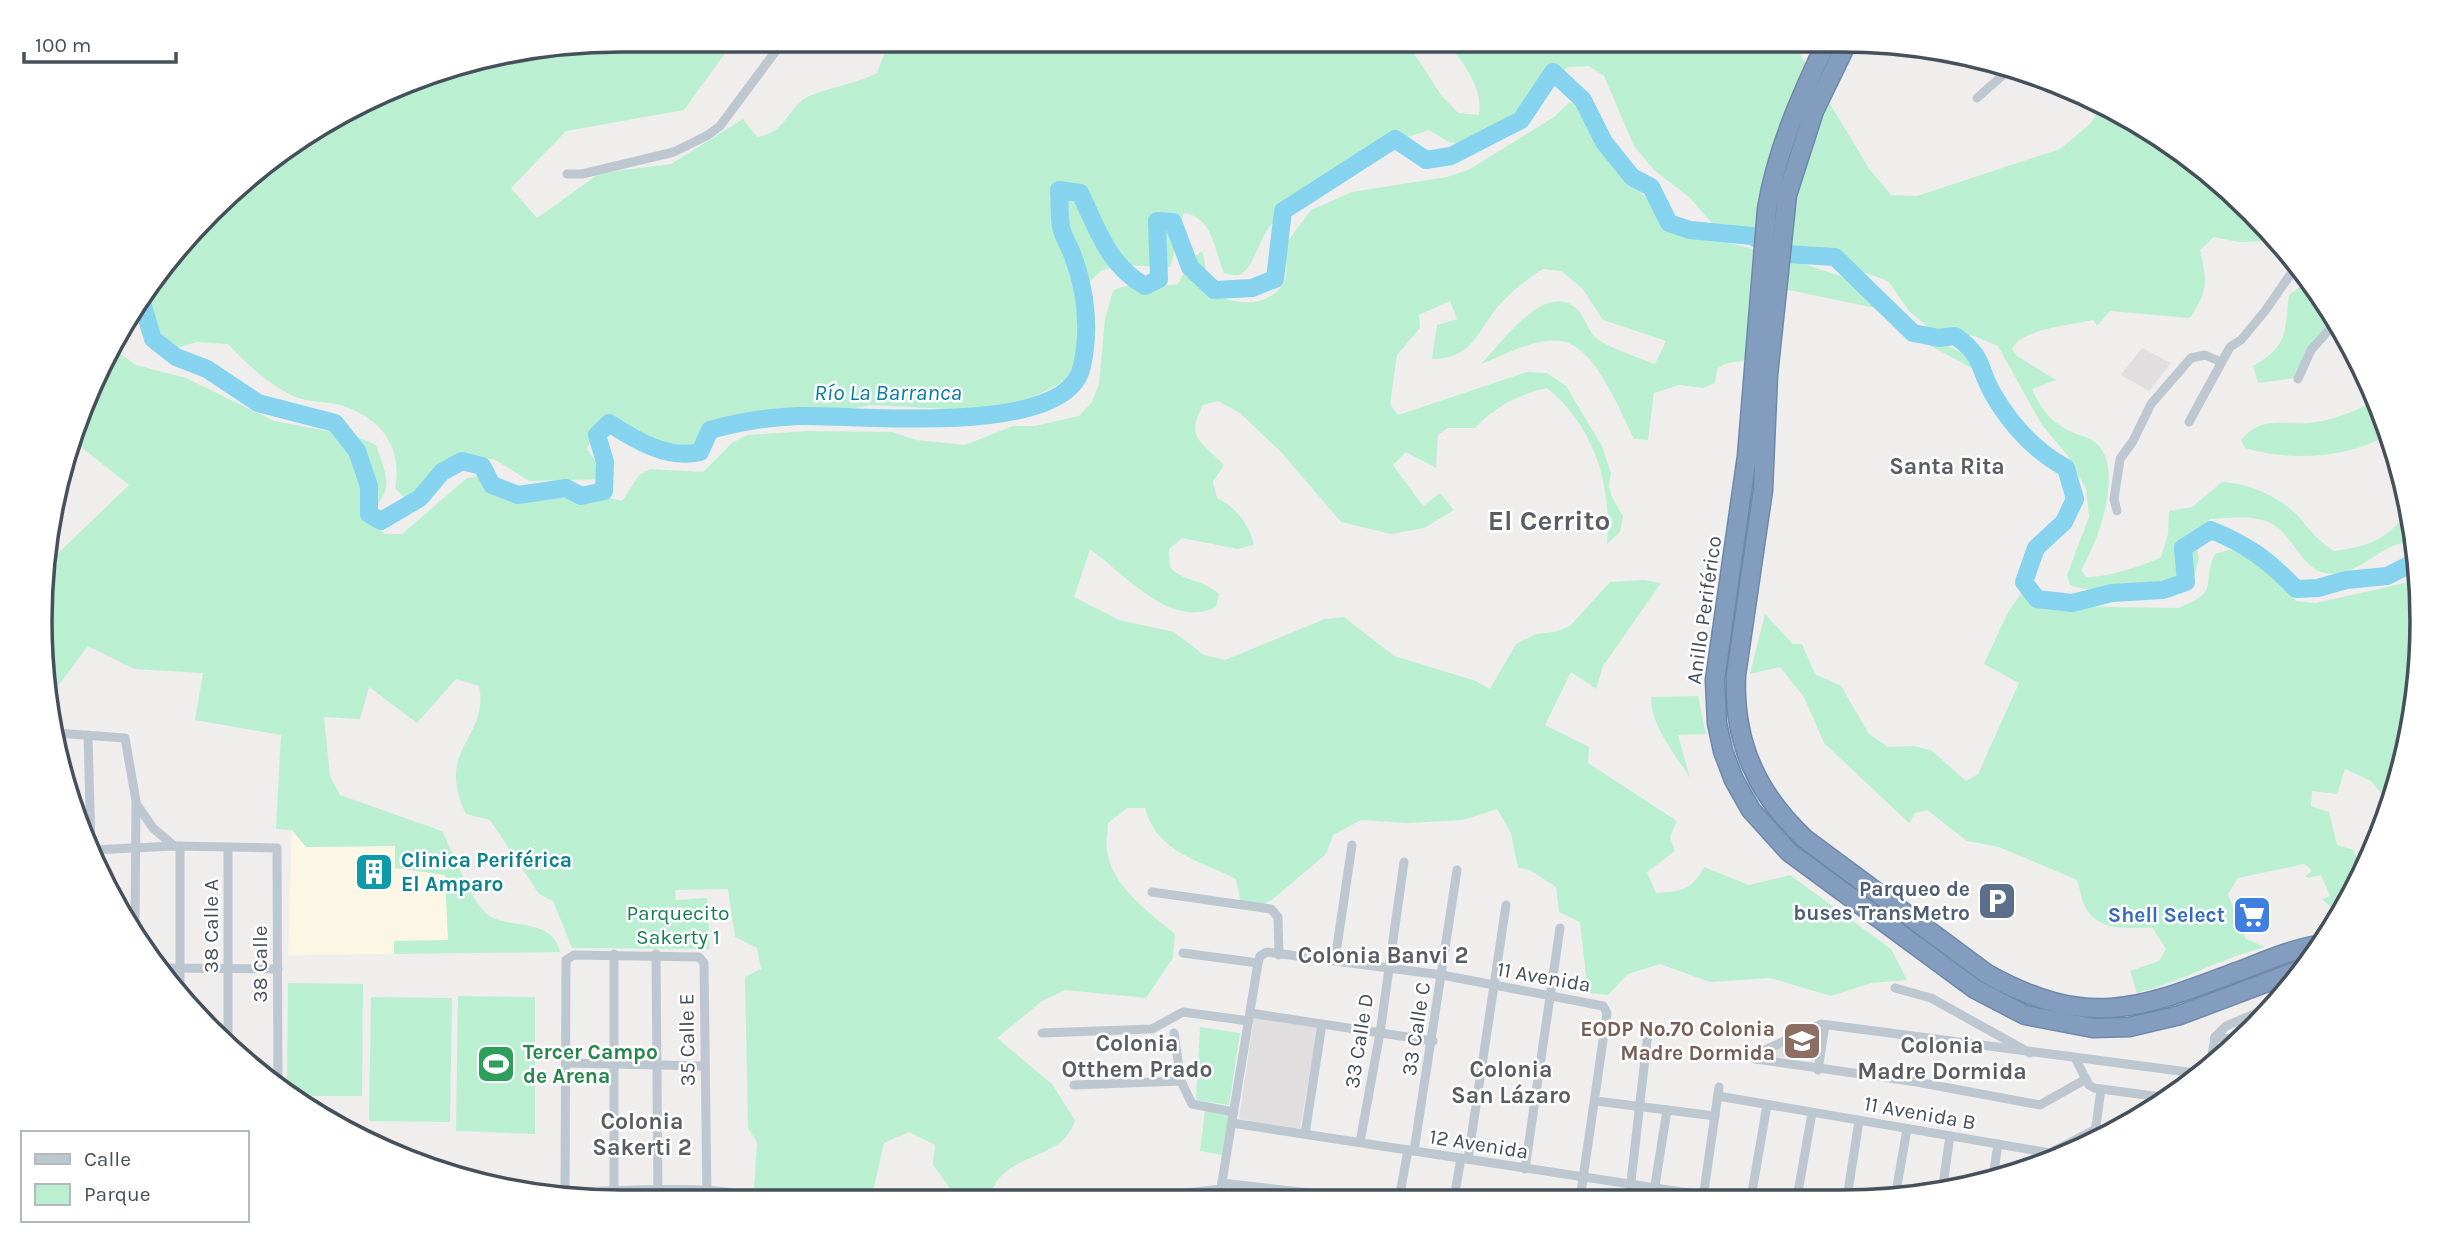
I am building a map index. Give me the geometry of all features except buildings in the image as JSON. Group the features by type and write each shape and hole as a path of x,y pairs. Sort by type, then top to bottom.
{"highway":[{"name":"Anillo Periférico","path":"1822,52 1797,104 1773,173 1767,209 1747,456 1716,680 1717,723 1734,780 1751,810 1789,852 1975,989 2025,1015 2093,1028 2129,1027 2180,1015 2286,975"},
{"name":"Anillo Periférico","path":"1843,52 1814,111 1787,195 1768,375 1762,490 1738,656 1735,704 1747,760 1769,801 1805,839 1987,974 2018,991 2048,1002 2071,1007 2120,1009 2153,1003 2307,948"}],"street":[{"path":"567,174 582,174 692,145 720,127 775,52"},
{"path":"1977,98 2002,76"},
{"path":"2189,422 2232,345 2241,340 2291,274"},
{"path":"2298,379 2311,350 2329,330"},
{"path":"2117,511 2114,499 2120,459 2133,441 2151,404 2191,358 2205,355 2221,362"},
{"path":"63,733 125,738 136,801 135,917"},
{"path":"88,735 90,824"},
{"path":"136,801 148,822 177,846 180,980"},
{"path":"1335,960 1352,845"},
{"path":"100,848 137,850 177,846 228,848"},
{"name":"38 Calle","path":"228,848 277,848 278,1075"},
{"name":"38 Calle A","path":"228,848 228,1032"},
{"name":"33 Calle D","path":"1360,1142 1380,1033 1404,862"},
{"name":"33 Calle C","path":"1401,1190 1433,1041 1457,870"},
{"path":"1152,892 1271,909 1278,917 1279,955"},
{"path":"1456,1190 1496,986 1506,905"},
{"path":"1525,1169 1548,995 1560,928"},
{"path":"1183,953 1258,963 1221,1190"},
{"name":"11 Avenida","path":"1258,963 1263,953 1389,966 1598,1004 1607,1013 1596,1101"},
{"path":"614,954 614,1190"},
{"path":"565,1187 566,960 574,955 656,954 658,1190"},
{"name":"35 Calle E","path":"656,954 699,957 704,963 707,1190"},
{"path":"170,968 278,969"},
{"path":"1895,988 1931,998 2012,1040 2031,1054"},
{"path":"1042,1033 1152,1029 1183,1012 1322,1024 1433,1041"},
{"path":"2213,1052 2215,1037 2226,1026 2251,1015"},
{"path":"1305,1134 1322,1024"},
{"path":"1818,1070 1825,1025"},
{"path":"2086,1079 2040,1105 1917,1082 1755,1059 1754,1054 1810,1027 1825,1025 2031,1054 2188,1072"},
{"path":"1631,1190 1648,1032"},
{"path":"1174,1033 1181,1081 1195,1106 1234,1112"},
{"path":"2215,1037 2227,1039"},
{"path":"2075,1058 2089,1085 2155,1096"},
{"path":"566,1063 705,1066"},
{"path":"1074,1085 1181,1081"},
{"path":"2096,1129 2101,1089"},
{"name":"11 Avenida B","path":"1715,1116 1719,1092 1767,1105 1998,1144 2037,1155"},
{"path":"1581,1190 1596,1101 1715,1116 1704,1190"},
{"path":"1752,1190 1767,1105"},
{"path":"1654,1188 1667,1110"},
{"path":"1798,1190 1812,1112"},
{"path":"1848,1190 1859,1121"},
{"name":"12 Avenida","path":"1232,1123 1665,1190"},
{"path":"1897,1187 1907,1129"},
{"name":"11 Avenida B","path":"2089,1133 2096,1129"},
{"path":"1943,1181 1950,1136"},
{"path":"1994,1169 1998,1144"},
{"path":"1196,1190 1222,1186 1262,1190"}],"shaded area":[{"path":"2142,348 2171,363 2149,391 2121,375"},
{"path":"292,830 306,847 396,846 395,868 445,875 449,940 394,941 394,954 288,955"},
{"path":"1254,1017 1318,1027 1300,1129 1239,1119"},
{"name":"EODP No.70 Colonia Madre Dormida","path":"1823,1027 1817,1061 1758,1055"}],"green space":[{"path":"622,52 726,52 684,110 566,131 511,188 537,218 600,173 671,164 743,119 757,137 766,135 778,128 807,97 877,73 885,52 1413,52 1441,95 1458,113 1479,115 1475,84 1454,52 1799,52 1870,170 1891,195 1917,196 2060,149 2090,124 2097,114 2157,148 2187,170 2243,219 2264,241 2239,242 2214,237 2200,250 2205,285 2201,300 2190,318 2110,311 2097,326 2093,320 2036,332 2017,342 2012,349 2017,356 2056,380 2032,389 2049,416 2068,430 2094,441 2104,454 2108,469 2106,505 2095,542 2081,570 2086,577 2124,571 2161,557 2168,534 2169,511 2192,507 2222,482 2242,485 2274,497 2292,510 2318,539 2334,551 2358,547 2376,540 2401,520 2404,544 2395,545 2353,569 2335,574 2325,573 2310,565 2274,525 2243,517 2210,519 2195,537 2199,558 2194,577 2178,588 2138,594 2070,585 2067,575 2089,517 2086,489 2069,457 2042,425 1998,346 1974,336 1930,329 1909,311 1888,281 1772,239 1717,229 1689,197 1654,170 1634,146 1604,76 1589,66 1568,67 1545,85 1529,108 1502,124 1487,138 1468,145 1449,142 1429,130 1395,141 1276,219 1266,232 1249,266 1240,275 1224,273 1207,228 1194,216 1184,213 1170,267 1117,265 1101,271 1088,283 1083,341 1070,378 1034,397 983,411 872,405 839,411 730,420 713,440 695,447 655,442 638,431 608,428 594,433 587,449 595,460 614,473 608,479 529,481 494,459 479,459 410,502 395,489 396,462 388,440 382,430 362,414 335,404 291,395 257,372 228,344 197,342 176,348 165,346 151,301 219,219 275,170 305,148 370,111 439,83 510,63 547,57"},
{"name":"Parquecito Sakerty 1","path":"1570,102 1593,115 1608,132 1623,165 1636,185 1657,209 1681,228 1690,233 1780,256 1840,276 1875,292 1915,329 1977,361 1992,379 1905,332 1875,308 1789,290 1774,294 1762,340 1753,355 1721,366 1717,369 1715,383 1703,388 1679,385 1654,393 1648,440 1634,439 1606,383 1576,347 1565,342 1544,341 1481,364 1525,317 1552,302 1566,302 1578,310 1600,341 1655,364 1666,341 1603,320 1582,288 1561,271 1543,269 1508,296 1467,347 1447,358 1432,359 1437,325 1457,319 1450,301 1419,315 1420,328 1397,355 1390,404 1398,415 1527,372 1547,373 1566,386 1602,446 1611,473 1609,486 1612,497 1623,516 1620,532 1607,544 1606,500 1596,458 1577,420 1547,388 1508,402 1475,428 1448,428 1438,435 1436,468 1406,452 1393,465 1423,506 1440,493 1454,510 1424,528 1391,534 1341,522 1282,453 1240,413 1218,401 1203,405 1195,425 1196,432 1203,444 1224,465 1213,482 1217,498 1241,517 1254,545 1238,549 1182,538 1169,549 1170,567 1219,594 1216,607 1199,612 1183,611 1166,605 1149,596 1090,549 1074,597 1119,620 1174,632 1204,655 1225,660 1325,619 1344,617 1394,656 1476,681 1490,689 1516,644 1536,634 1554,632 1570,626 1610,582 1644,580 1661,583 1603,666 1596,689 1571,672 1545,725 1589,747 1588,763 1677,821 1670,837 1675,851 1647,872 1656,893 1685,888 1695,881 1704,867 1749,885 1790,875 1891,949 1907,980 1871,983 1831,996 1770,978 1710,982 1660,964 1628,974 1608,995 1588,993 1580,922 1559,912 1556,887 1530,870 1518,868 1511,833 1497,809 1463,820 1407,823 1361,820 1333,835 1326,854 1273,899 1253,910 1241,904 1236,879 1169,845 1151,823 1145,808 1127,808 1108,823 1106,847 1110,863 1133,898 1175,934 1173,958 1146,998 1065,990 1042,1001 997,1038 1052,1084 1075,1120 1068,1134 1058,1144 1005,1172 993,1190 948,1190 949,1187 933,1165 935,1145 909,1132 884,1143 873,1190 759,1190 754,1189 757,1142 748,1128 745,977 761,969 757,948 735,937 728,889 675,890 676,900 707,898 710,949 572,948 553,901 539,894 490,820 466,814 458,792 456,773 459,758 477,719 479,686 456,679 417,723 369,687 360,719 324,717 330,776 340,795 442,831 464,879 486,913 502,921 542,930 556,942 560,952 394,954 394,941 448,940 445,875 395,868 395,846 306,847 292,830 276,829 281,735 195,720 203,673 134,669 88,646 56,688 52,622 56,555 129,485 81,447 96,404 122,350 121,354 136,365 186,378 274,421 355,436 376,445 386,486 373,522 385,534 402,534 467,478 481,476 499,492 517,501 591,493 622,501 639,475 650,469 703,472 732,443 747,435 809,431 892,432 916,440 965,445 1013,426 1035,426 1079,416 1092,402 1099,384 1105,319 1113,291 1135,285 1178,284 1190,260 1202,251 1207,277 1215,291 1237,302 1265,299 1276,292 1284,282 1287,267 1282,249 1311,210 1352,192 1447,177 1470,169 1554,117"},
{"path":"2300,287 2328,329 2296,378 2258,383 2253,366 2279,345 2285,329 2289,295"},
{"path":"2367,406 2379,439 2336,453 2298,456 2245,448 2241,440 2258,426 2316,422"},
{"path":"2228,550 2247,556 2274,577 2296,601 2316,603 2408,582 2408,659 2399,733 2382,794 2371,781 2345,769 2337,794 2312,791 2311,806 2329,812 2337,845 2353,850 2357,859 2332,908 2322,899 2330,896 2321,875 2308,878 2305,876 2312,871 2305,864 2238,878 2228,894 2246,939 2265,947 2137,993 2130,971 2159,961 2166,949 2153,928 2115,927 2098,921 2085,907 2077,880 1999,847 1967,841 1927,810 1915,813 1909,823 1824,743 1804,697 1780,667 1750,674 1765,614 1793,644 1802,644 1815,674 1841,686 1869,734 1888,747 1913,746 1931,750 1966,781 1978,774 2019,683 1984,664 2007,614 2027,584 2033,597 2049,606 2178,608 2201,597 2206,591 2215,554"},
{"path":"1698,696 1706,734 1678,735 1690,778 1659,729 1651,697"},
{"path":"288,983 363,984 362,1096 307,1096 287,1082"},
{"name":"Tercer Campo de Arena","path":"458,996 535,997 535,1134 456,1131"},
{"path":"371,997 452,998 450,1122 369,1121"},
{"path":"1200,1027 1240,1033 1229,1105 1196,1100"},
{"path":"1205,1110 1229,1115 1222,1155 1200,1151"}],"waterway":[{"name":"Río La Barranca","path":"145,311 153,339 176,357 207,369 258,403 335,423 357,451 369,486 369,514 381,521 420,498 442,472 462,461 482,466 492,485 518,495 566,488 581,496 604,491 605,462 597,435 609,423 652,447 688,454 700,452 710,430 743,422 799,416 957,418 1001,413 1040,404 1068,389 1082,366 1086,339 1084,297 1072,253 1061,227 1059,190 1080,193 1113,257 1122,268 1145,286 1159,279 1157,221 1173,222 1190,267 1214,290 1252,288 1275,279 1283,211 1395,139 1426,160 1451,156 1521,120 1553,72 1583,100 1604,142 1632,177 1651,187 1669,223 1690,230 1752,236 1786,254 1835,257 1913,333 1939,338 1955,336 1965,343 1976,356 1993,394 2016,427 2044,454 2066,468 2075,499 2064,522 2036,548 2024,582 2037,599 2072,603 2112,593 2163,590 2186,582 2183,548 2211,530 2257,554 2296,589 2318,588 2346,580 2387,576 2407,566"}],"place":[{"name":"Clinica Periférica El Amparo","path":"374,872"},
{"name":"Parqueo de buses TransMetro","path":"1997,901"},
{"name":"Shell Select","path":"2252,915"},
{"name":"EODP No.70 Colonia Madre Dormida","path":"1802,1041"},
{"name":"Tercer Campo de Arena","path":"496,1064"}],"district":[{"name":"Santa Rita","path":"1947,466"},
{"name":"El Cerrito","path":"1549,520"},
{"name":"Colonia Banvi 2","path":"1383,955"},
{"name":"Colonia Otthem Prado","path":"1137,1056"},
{"name":"Colonia Madre Dormida","path":"1942,1058"},
{"name":"Colonia San Lázaro","path":"1511,1082"},
{"name":"Colonia Sakerti 2","path":"642,1134"}]}
